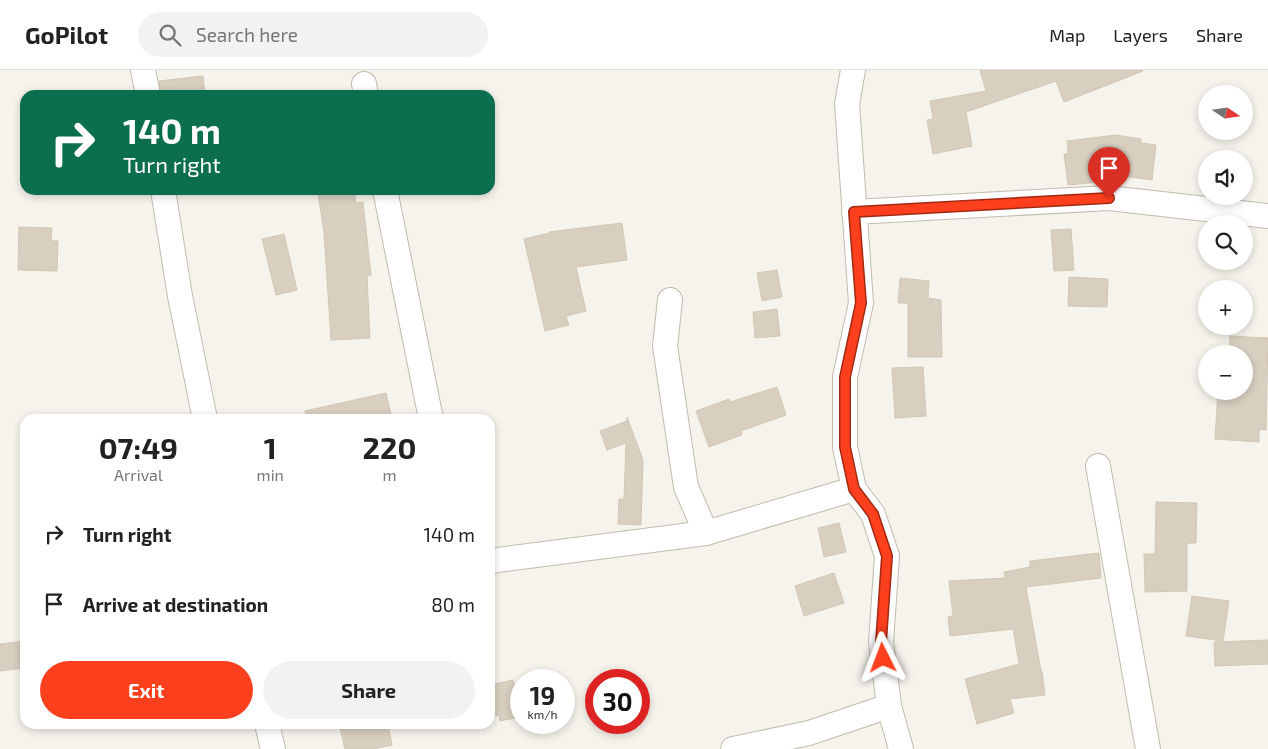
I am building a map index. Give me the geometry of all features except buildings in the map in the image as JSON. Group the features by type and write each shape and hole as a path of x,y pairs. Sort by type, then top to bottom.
{"street":[{"path":"143,70 147,90"},
{"path":"853,70 847,104 861,303 845,377 845,447 854,489 873,514 887,556 881,642 889,706 902,749"},
{"path":"164,195 180,296 204,414"},
{"path":"386,195 430,414"},
{"path":"854,212 1109,198 1268,216"},
{"path":"670,300 665,346 686,487 706,533"},
{"path":"1098,466 1148,749"},
{"path":"495,560 706,533 854,489"},
{"path":"733,749 809,733 889,706"},
{"path":"268,729 273,749"}],"route":[{"path":"883,658 881,642 887,556 873,514 854,489 845,447 845,377 861,303 854,212 1109,198"}]}
